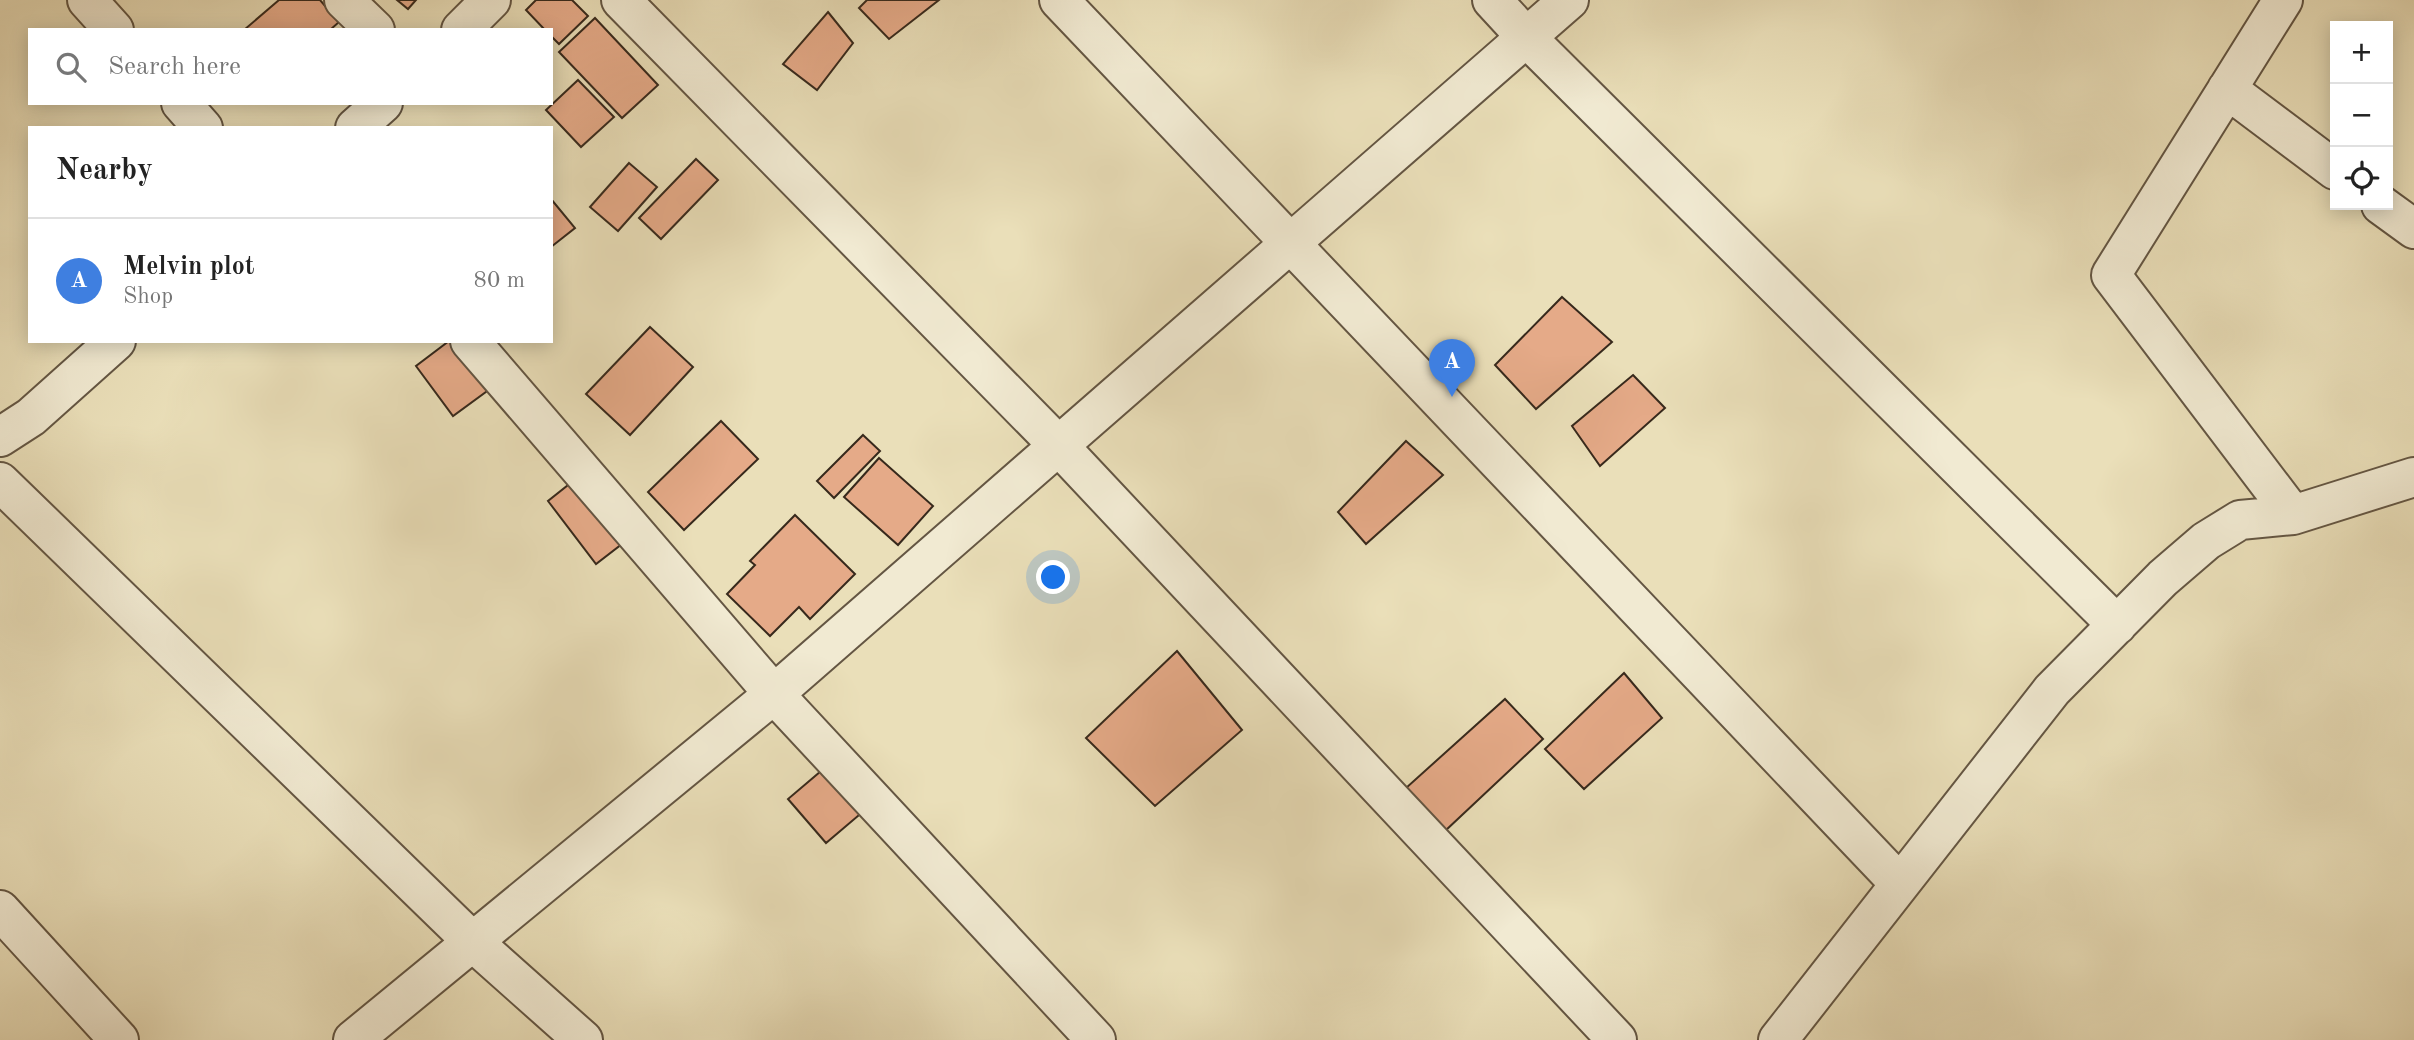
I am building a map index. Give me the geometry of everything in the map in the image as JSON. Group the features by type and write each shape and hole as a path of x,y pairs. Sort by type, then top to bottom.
{"street":[{"path":"87,0 112,28"},
{"path":"344,0 373,28"},
{"path":"463,28 491,0"},
{"path":"621,0 1058,445 1617,1040"},
{"path":"1059,0 1900,884"},
{"path":"1492,0 1527,38 2117,625"},
{"path":"353,1040 774,694 1569,0"},
{"path":"2283,0 2111,275 2294,514"},
{"path":"2227,89 2330,166"},
{"path":"183,105 201,126"},
{"path":"357,126 381,105"},
{"path":"2388,210 2414,229"},
{"path":"0,437 31,417 114,343"},
{"path":"472,343 774,694 1096,1040"},
{"path":"1778,1040 2052,690 2163,578 2206,541 2240,520 2294,514 2414,477"},
{"path":"0,482 473,942 583,1040"},
{"path":"0,910 119,1040"}],"building":[{"path":"279,0 320,0 339,22 332,28 246,28"},
{"path":"397,0 416,0 408,9"},
{"path":"536,0 572,0 588,16 559,44 553,38 553,28 543,28 526,10"},
{"path":"867,0 939,0 889,39 859,8"},
{"path":"828,12 853,43 817,90 783,64"},
{"path":"595,18 658,85 622,118 559,52"},
{"path":"578,80 614,117 581,147 546,110"},
{"path":"696,159 718,180 661,239 639,218"},
{"path":"629,163 657,187 618,231 590,207"},
{"path":"553,201 575,228 553,245"},
{"path":"1562,297 1612,342 1536,409 1495,365"},
{"path":"650,327 693,367 630,435 586,394"},
{"path":"446,343 462,343 494,386 453,416 416,366"},
{"path":"1633,375 1665,408 1600,466 1572,426"},
{"path":"721,421 758,459 684,530 648,492"},
{"path":"863,435 880,451 834,498 817,481"},
{"path":"1406,441 1443,475 1366,544 1338,512"},
{"path":"879,458 933,506 898,545 844,497"},
{"path":"582,474 631,537 596,564 548,501"},
{"path":"795,515 855,574 810,619 799,607 770,636 727,594 755,565 750,561"},
{"path":"1177,651 1242,730 1155,806 1086,738"},
{"path":"1624,673 1662,718 1584,789 1545,749"},
{"path":"1505,699 1543,739 1445,831 1406,788"},
{"path":"827,766 865,810 826,843 788,799"}],"place":[{"name":"Melvin plot","path":"1452,397"}]}
